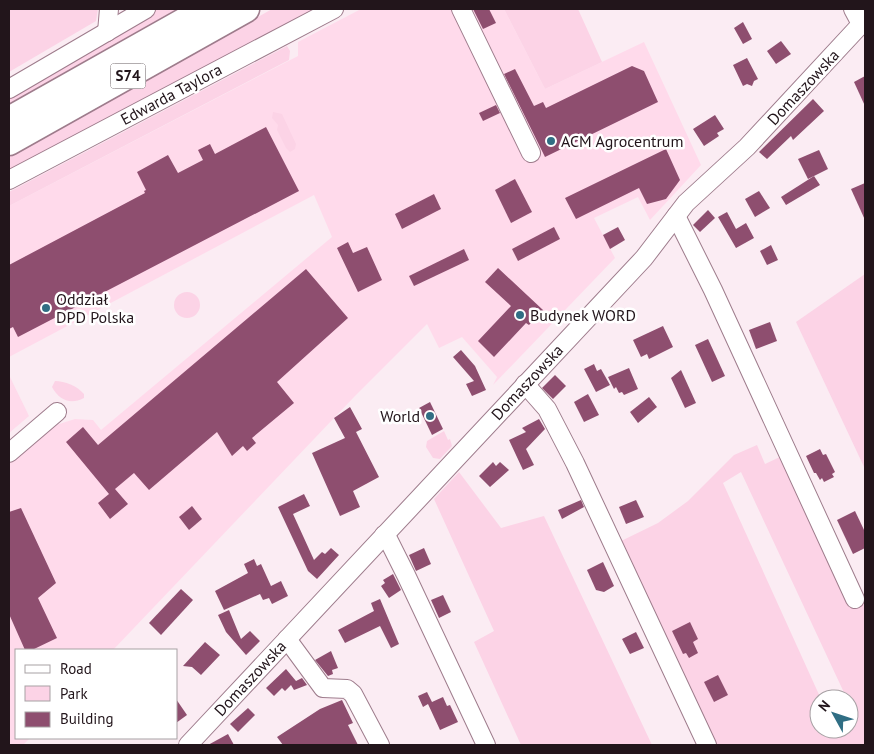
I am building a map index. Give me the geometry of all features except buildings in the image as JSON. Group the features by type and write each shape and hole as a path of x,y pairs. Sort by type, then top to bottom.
{"highway":[{"name":"S74","path":"9,120 206,9"},
{"name":"S74","path":"9,142 246,9"}],"street":[{"path":"107,32 109,9"},
{"path":"9,88 146,9"},
{"name":"Edwarda Taylora","path":"9,180 334,9"},
{"path":"461,9 532,153"},
{"path":"853,9 863,22"},
{"name":"Domaszowska","path":"188,745 644,258 694,195 747,147 863,22"},
{"path":"676,216 713,290 855,599"},
{"path":"525,384 547,409 575,464 707,745"},
{"path":"9,453 57,412"},
{"path":"384,535 406,575 486,745"},
{"path":"287,639 323,688 347,689 354,694 380,745"}],"shaded area":[{"path":"361,9 504,9 545,89 644,42 701,165 650,220 638,197 594,218 615,258 493,385 497,377 462,337 439,348 427,324 354,397 114,649 15,649 15,739 29,739 23,745 9,745 9,463 53,426 75,419 93,420 101,430 332,237 314,195 9,357 9,206 298,56 298,42"},
{"path":"9,375 29,416 9,433"}],"green space":[{"path":"9,9 98,9 96,21 9,72"},
{"path":"155,9 183,9 9,106 9,94 73,59"},
{"path":"272,9 320,9 9,172 9,157"},
{"path":"504,9 578,9 602,62 545,89"},
{"path":"287,46 290,51 289,60 9,206 9,192"},
{"path":"273,112 282,114 296,144 295,149 290,152 277,130 278,125 272,118"},
{"path":"865,274 865,469 796,322"},
{"path":"187,292 196,296 200,305 196,314 187,318 178,314 174,305 178,296"},
{"path":"55,381 71,384 84,394 84,398 74,401 65,400 52,387"},
{"path":"444,431 448,440 450,439 452,446 440,459 433,458 426,447 427,441"},
{"path":"757,445 765,464 784,455 860,598 865,595 865,745 713,745 617,543 658,523 688,501 734,455","holes":["741,472 842,689 859,689 859,739 809,739 809,689 816,689 723,483"]},
{"path":"459,472 501,528 544,516 652,745 521,745 474,642 494,631 434,499"}],"place":[{"name":"ACM Agrocentrum","path":"551,141"},
{"name":"Oddział DPD Polska","path":"46,308"},
{"name":"Budynek WORD","path":"520,315"},
{"name":"World","path":"430,416"}]}
